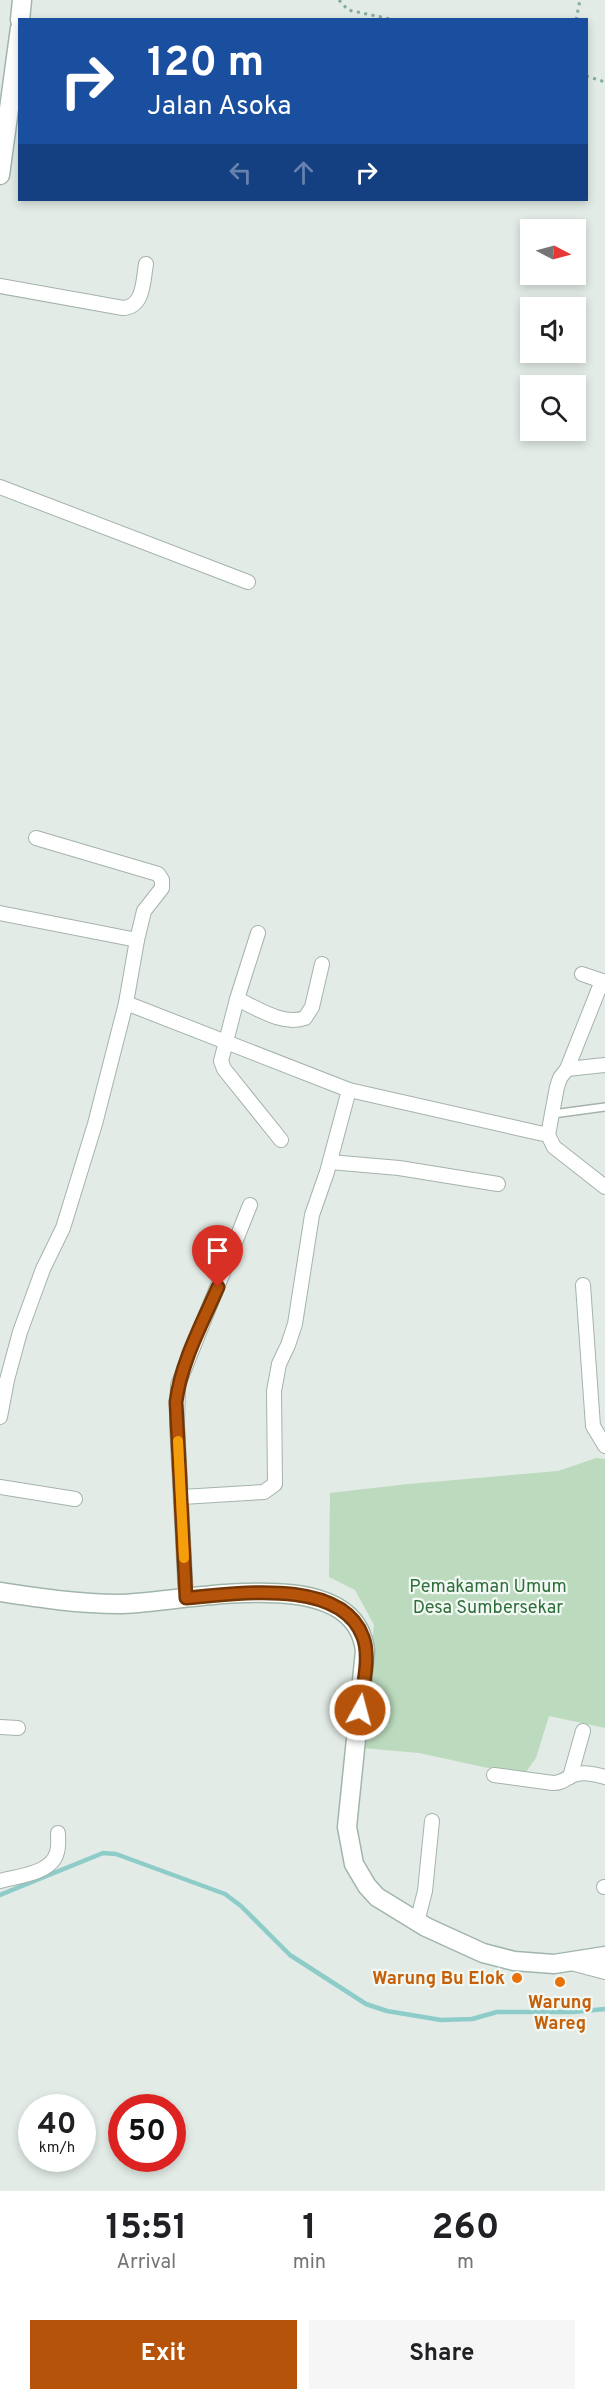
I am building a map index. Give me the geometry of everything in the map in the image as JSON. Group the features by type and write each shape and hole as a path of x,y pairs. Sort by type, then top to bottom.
{"main road":[{"path":"20,18 22,0"},
{"path":"0,175 18,43"},
{"path":"0,1592 45,1599 120,1604 240,1593 309,1596 348,1614 357,1624 364,1638 365,1669 347,1827 350,1848 360,1875 372,1892 417,1922 462,1944 500,1958 534,1963 571,1962 605,1956"}],"street":[{"path":"0,286 123,309 131,308 137,303 146,264"},
{"path":"0,487 248,582"},
{"path":"0,1417 20,1332 43,1269 63,1228 95,1124 126,1003 144,911 162,888 162,880 158,874 36,838"},
{"path":"0,913 138,940"},
{"path":"258,933 220,1056 224,1069 281,1140"},
{"path":"237,999 296,1022 305,1018 312,1007 322,964"},
{"path":"582,974 603,982 567,1069 560,1077 548,1135 554,1147 605,1187"},
{"path":"126,1003 349,1090 548,1135"},
{"path":"567,1069 605,1065"},
{"path":"182,1497 264,1492 275,1484 274,1390 279,1364 295,1324 312,1215 330,1162 349,1090"},
{"path":"330,1162 399,1168 498,1184"},
{"path":"186,1598 177,1424 178,1385 250,1205"},
{"path":"583,1285 594,1426 605,1446"},
{"path":"0,1487 75,1499"},
{"path":"0,1727 18,1728"},
{"path":"570,1777 583,1731"},
{"path":"494,1775 553,1783 561,1783 570,1777 591,1774 605,1777"},
{"path":"417,1922 425,1891 432,1821"},
{"path":"0,1881 28,1874 47,1866 57,1853 58,1833"},
{"path":"571,1962 581,1967 605,1972"}],"lane":[{"path":"553,1114 605,1107"}],"path":[{"path":"339,0 348,10 386,18"},
{"path":"576,18 580,0"},
{"path":"588,77 605,82"}],"green space":[{"name":"Pemakaman Umum Desa Sumbersekar","path":"596,1458 605,1459 605,1728 549,1716 536,1758 526,1772 488,1768 419,1753 363,1748 374,1625 355,1590 329,1577 330,1493 558,1471"}],"waterway":[{"path":"0,1895 103,1853 116,1854 225,1894 241,1906 290,1955 366,2004 387,2011 441,2020 472,2019 497,2012 573,2012 605,2009"}],"slow traffic":[{"path":"178,1441 184,1558"}],"place":[{"name":"Warung Bu Elok","path":"517,1978"},
{"name":"Warung Wareg","path":"560,1982"}],"route":[{"path":"218,1287 178,1385 176,1402 186,1598 240,1593 309,1596 348,1614 357,1624 364,1638 365,1669 360,1710"}]}
